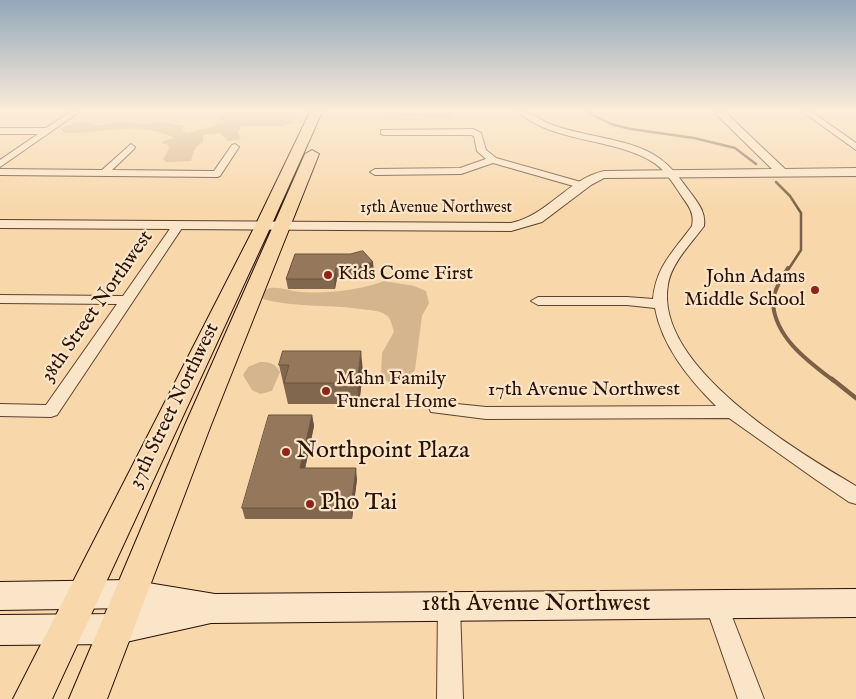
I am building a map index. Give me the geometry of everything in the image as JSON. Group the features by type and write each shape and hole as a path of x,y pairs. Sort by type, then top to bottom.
{"main road":[{"name":"37th Street Northwest","path":"88,699 202,416 304,145"},
{"name":"37th Street Northwest","path":"32,699 82,594 314,145"},
{"name":"18th Avenue Northwest","path":"0,596 130,594 215,608 856,603"},
{"name":"18th Avenue Northwest","path":"0,630 116,629 215,608"}],"street":[{"path":"0,164 27,145"},
{"path":"480,145 482,151 493,160 584,186"},
{"path":"612,145 645,154 660,163 671,173 696,208 699,220 698,226 665,272 661,284 659,304 666,324 681,354 732,412 794,456 856,496"},
{"path":"753,145 783,173"},
{"path":"104,173 131,147"},
{"path":"0,172 217,174 235,147"},
{"path":"375,172 461,171 493,160"},
{"name":"15th Avenue Northwest","path":"0,224 517,226 543,217 598,177 612,174 856,172"},
{"name":"38th Street Northwest","path":"0,410 51,411 178,225"},
{"path":"0,299 128,300"},
{"path":"538,301 627,301 659,304"},
{"name":"17th Avenue Northwest","path":"437,408 486,413 732,412"},
{"path":"716,604 751,699"},
{"path":"449,605 450,699"}],"shaded area":[{"path":"168,145 200,145 194,150 191,161 166,162 163,159 169,149"},
{"path":"384,281 414,286 426,291 429,303 422,316 415,370 404,382 390,383 381,377 382,353 394,332 388,316 383,313 373,310 297,305 260,298 265,290 271,288 302,292 333,292 365,287"},
{"path":"260,362 272,364 280,372 272,391 260,394 252,390 243,375 248,367"}],"building":[{"path":"363,251 373,262 353,268 336,268 334,279 286,279 295,254 350,254"},
{"path":"283,351 361,351 357,383 284,383 289,365 279,365"},
{"name":"Northpoint Plaza","path":"269,415 312,415 300,468 356,468 351,508 242,508"}],"waterway":[{"path":"721,145 735,148 756,164"},
{"path":"776,182 790,196 801,213 801,250 788,270"},
{"path":"788,268 774,294 775,316 780,327 795,348 834,381"},
{"path":"832,379 856,398"}],"place":[{"name":"Kids Come First","path":"328,275"},
{"name":"John Adams Middle School","path":"815,290"},
{"name":"Mahn Family Funeral Home","path":"326,391"},
{"name":"Northpoint Plaza","path":"286,452"},
{"name":"Pho Tai","path":"310,504"}]}
